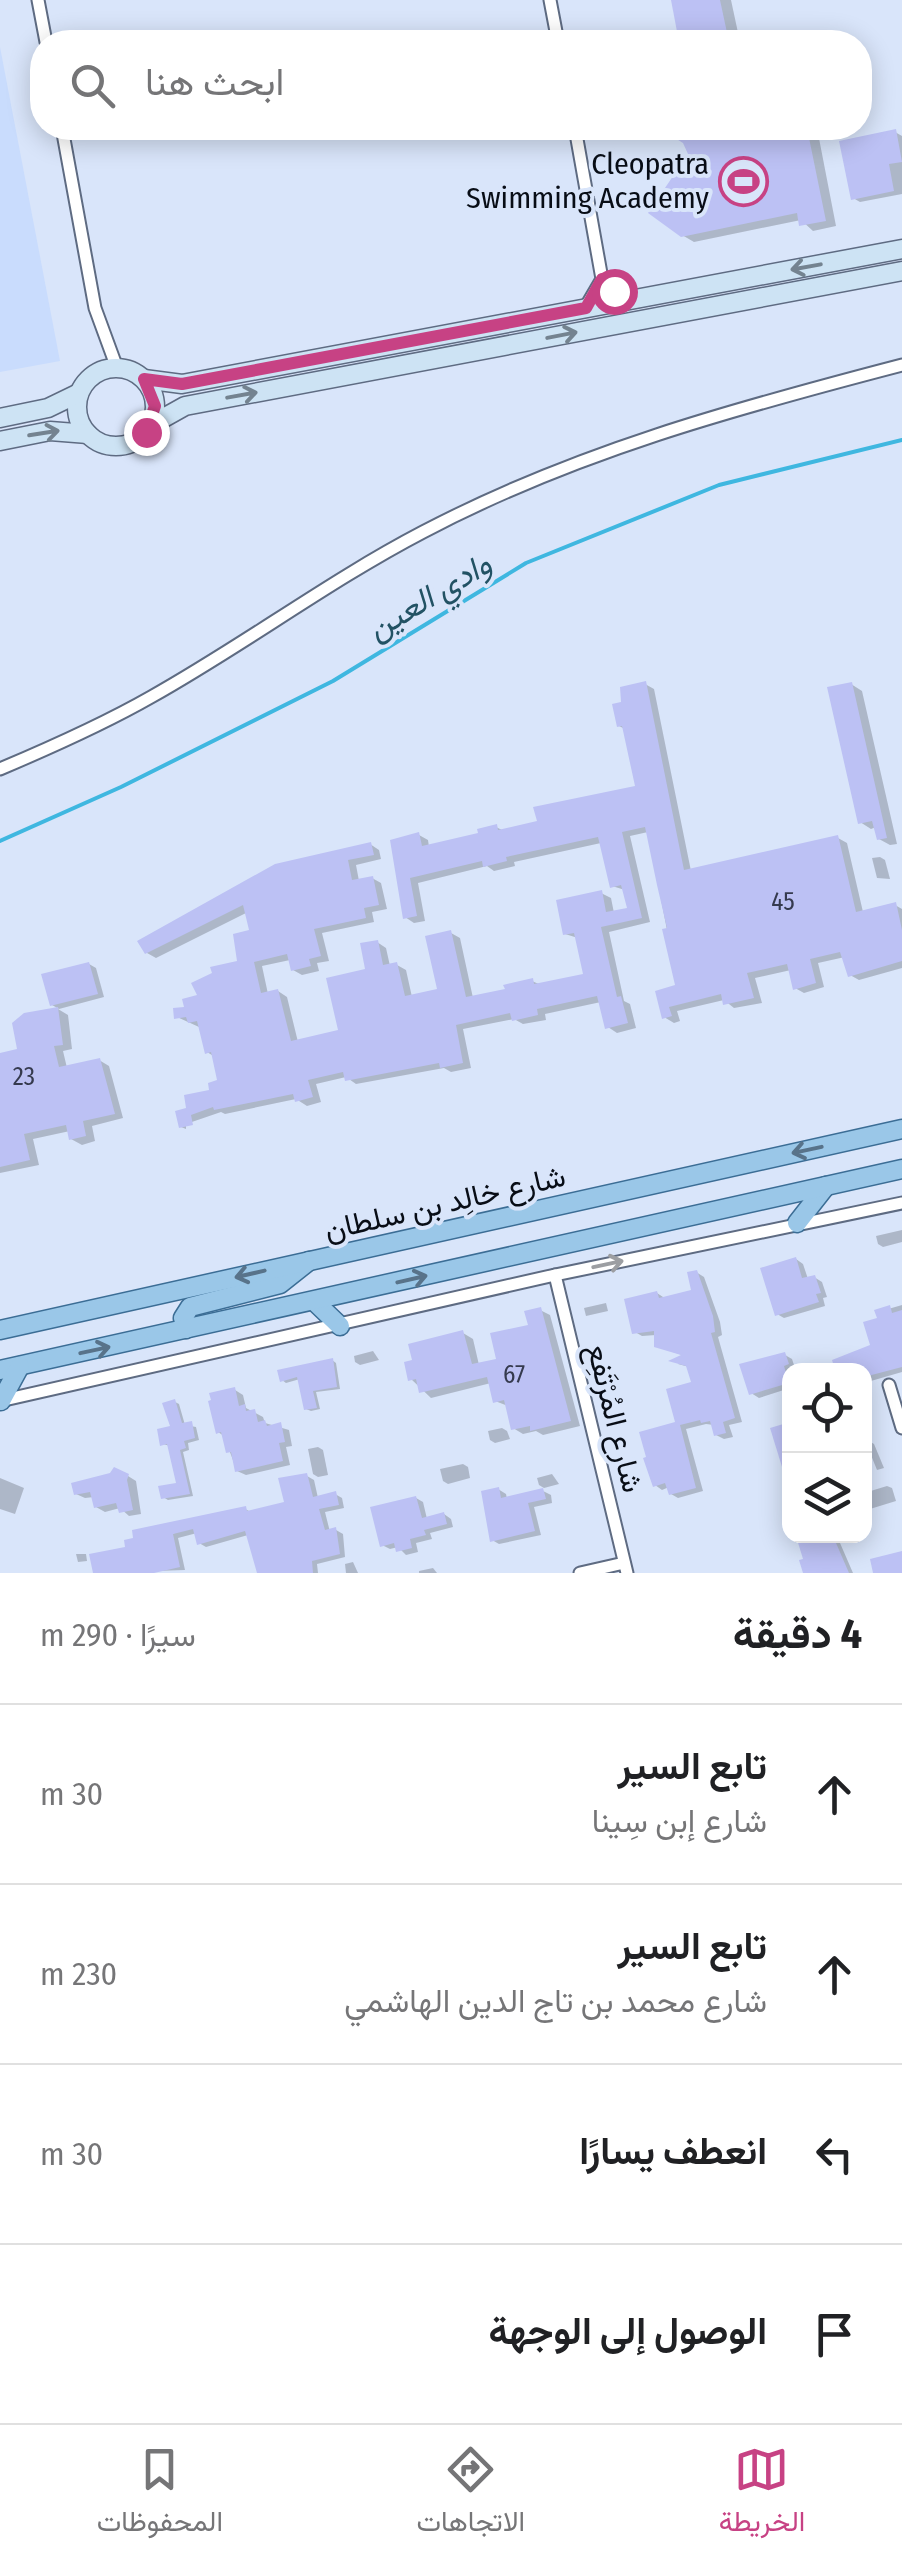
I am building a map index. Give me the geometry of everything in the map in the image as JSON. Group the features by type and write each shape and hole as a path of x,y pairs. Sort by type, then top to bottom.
{"main road":[{"name":"شارع خالِد بن سلطان","path":"0,1330 902,1129"},
{"path":"0,1370 902,1169"},
{"path":"797,1223 826,1186"},
{"path":"186,1329 182,1318 190,1307 280,1284 309,1261"},
{"path":"314,1301 340,1326"},
{"path":"0,1401 20,1366"}],"street":[{"path":"38,0 44,30"},
{"path":"550,0 556,30"},
{"path":"64,140 95,308 117,368"},
{"path":"577,140 602,279 586,308"},
{"path":"144,379 182,384 902,250"},
{"path":"79,393 79,419 88,434 104,444 122,445 185,406 902,271"},
{"path":"602,279 630,299"},
{"path":"0,769 65,742 151,697 333,582 518,485 646,436 902,365"},
{"path":"0,418 48,408 79,393 90,377 107,368 117,368 144,379 154,396 151,424"},
{"path":"0,441 50,432 88,434"},
{"path":"0,1401 555,1275 902,1202"},
{"name":"شارع المُرْتَفِع","path":"555,1275 626,1568"},
{"path":"890,1386 902,1428"},
{"path":"580,1573 626,1568"}],"shaded area":[{"path":"0,47 60,361 0,372"}],"building":[{"path":"671,0 720,0 726,30 677,30"},
{"path":"896,129 902,162 889,164 894,191 851,200 839,141 872,140 872,134"},
{"name":"Cleopatra Swimming Academy","path":"678,140 809,140 826,221 799,226 797,213 681,237 648,213 688,154"},
{"path":"646,681 684,870 838,835 856,912 896,902 902,930 902,961 848,977 840,952 810,959 816,983 793,990 787,964 747,973 754,998 723,1005 721,994 669,1007 672,1016 662,1019 655,991 675,985 662,929 667,928 645,827 622,832 642,918 601,927 617,997 621,996 628,1023 605,1029 597,996 537,1009 538,1015 512,1021 510,1013 456,1025 463,1063 440,1068 439,1063 345,1081 343,1072 308,1080 313,1097 295,1102 293,1094 214,1110 213,1107 191,1115 193,1125 179,1128 175,1111 186,1108 184,1095 209,1090 208,1083 217,1080 211,1052 205,1054 197,1021 188,1023 186,1017 174,1019 173,1008 184,1007 182,999 197,995 191,983 212,973 210,967 237,961 233,934 249,930 243,905 145,954 137,941 275,864 371,842 374,855 348,860 352,880 373,876 379,905 364,908 366,918 314,929 321,956 309,959 311,966 291,971 287,954 254,962 261,993 278,989 291,1041 338,1030 326,978 365,969 360,943 378,940 383,965 397,962 405,996 437,989 425,936 451,930 466,997 533,978 534,984 583,974 574,933 563,935 556,900 602,890 606,912 627,908 621,885 610,888 598,837 506,857 507,861 483,867 482,861 410,878 417,916 403,919 390,840 419,832 422,846 478,833 477,829 497,824 498,830 537,821 533,807 635,786 622,726 617,727 612,704 621,702 620,687"},
{"path":"852,682 887,838 877,840 872,821 858,824 827,687"},
{"path":"89,962 98,994 50,1006 41,974"},
{"path":"58,1007 63,1045 54,1046 59,1067 100,1058 115,1114 83,1121 86,1136 69,1140 66,1125 24,1134 30,1160 0,1167 0,1053 17,1049 12,1023 24,1013"},
{"path":"796,1257 802,1278 815,1275 821,1293 816,1294 819,1302 775,1316 760,1268"},
{"path":"697,1270 713,1316 715,1332 711,1333 735,1418 723,1422 726,1433 714,1436 710,1421 680,1425 696,1488 669,1495 665,1483 653,1487 639,1432 675,1422 666,1389 691,1382 686,1366 668,1361 681,1355 654,1347 654,1331 632,1334 624,1299 657,1291 659,1298 691,1290 687,1272"},
{"path":"890,1305 892,1313 902,1310 902,1367 872,1375 872,1363 833,1363 832,1360 870,1345 863,1322 877,1318 874,1310"},
{"path":"541,1307 571,1421 530,1431 530,1426 511,1430 504,1400 493,1403 487,1377 419,1393 416,1379 408,1381 404,1362 412,1360 408,1344 463,1330 472,1364 496,1359 490,1333 528,1325 524,1311"},
{"path":"785,1352 789,1363 782,1363 782,1385 749,1395 739,1364"},
{"path":"333,1358 337,1387 313,1391 317,1408 304,1410 297,1377 280,1382 277,1370"},
{"path":"235,1387 239,1406 245,1404 246,1411 255,1409 258,1422 265,1420 267,1426 281,1422 285,1442 279,1443 283,1461 235,1472 221,1432 216,1434 208,1401 209,1393"},
{"path":"175,1399 182,1423 192,1421 195,1438 184,1441 186,1448 180,1450 190,1494 161,1499 158,1486 176,1483 167,1444 160,1446 157,1429 170,1426 162,1403"},
{"path":"782,1424 782,1467 770,1428"},
{"path":"114,1467 129,1474 133,1510 119,1513 116,1503 94,1508 90,1492 74,1495 71,1483 110,1473"},
{"path":"307,1473 313,1497 336,1491 339,1505 319,1509 325,1530 336,1527 340,1554 312,1561 313,1573 257,1573 245,1531 197,1545 193,1529 173,1534 180,1567 154,1573 93,1573 89,1554 125,1547 124,1540 133,1538 132,1530 284,1502 278,1478"},
{"path":"499,1487 501,1498 543,1488 546,1499 528,1503 535,1531 490,1542 481,1491"},
{"path":"416,1496 422,1518 444,1512 447,1524 424,1530 426,1535 410,1539 412,1548 396,1552 394,1543 380,1547 370,1507"},
{"path":"798,1543 836,1543 849,1573 803,1573 799,1560 803,1559"},
{"path":"902,1551 902,1573 873,1573 870,1559"}],"waterway":[{"name":"وادي العين","path":"0,841 121,787 333,681 526,563 719,485 902,440"}],"place":[{"name":"Cleopatra Swimming Academy","path":"744,181"}],"route":[{"path":"146,432 155,406 144,379 182,384 586,308 602,279 614,291"}]}
